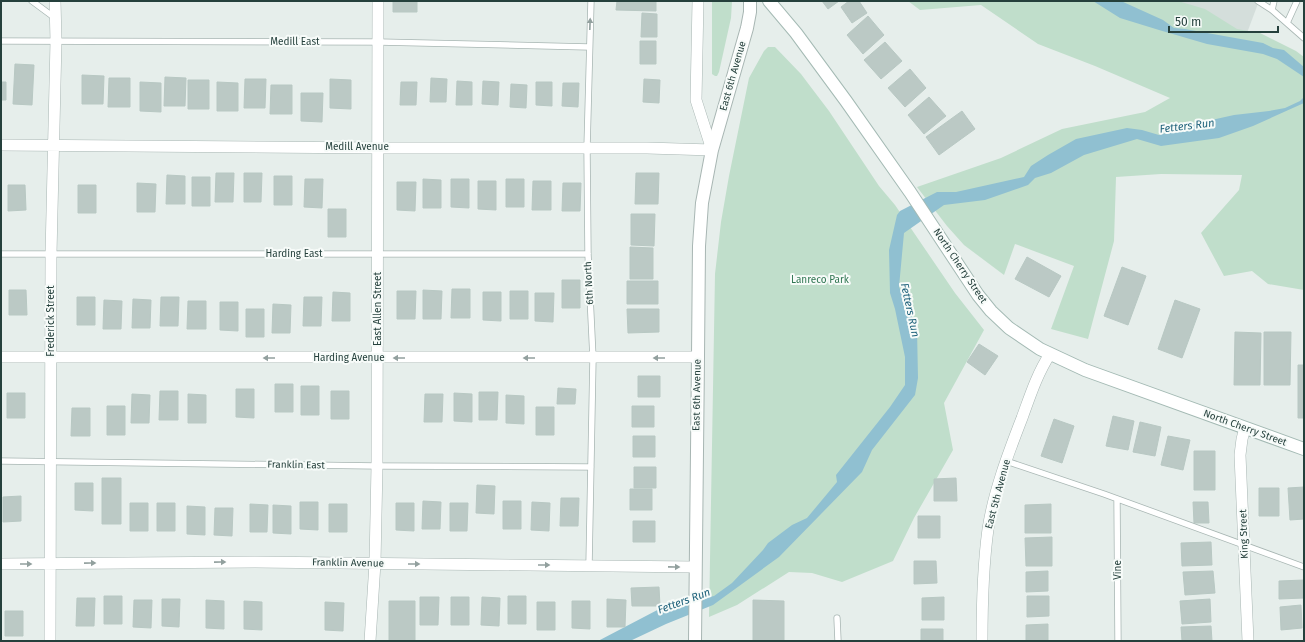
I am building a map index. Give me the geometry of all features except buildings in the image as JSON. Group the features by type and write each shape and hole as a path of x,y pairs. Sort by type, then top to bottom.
{"main road":[{"name":"East 6th Avenue","path":"695,641 699,246 702,203 712,150 747,28 750,12 750,1"},
{"name":"North Cherry Street","path":"769,1 821,66 910,192 967,279 992,311 1009,328 1027,341 1050,354 1085,370 1304,449"}],"street":[{"name":"Frederick Street","path":"50,641 50,357 56,41 55,1"},
{"name":"East Allen Street","path":"370,641 375,564 377,466 378,1"},
{"name":"East 6th Avenue","path":"698,1 696,100 712,150"},
{"name":"Medill Avenue","path":"1,145 378,148 647,148 712,150"},
{"name":"East 5th Avenue","path":"982,641 984,568 988,528 1006,461 1041,368 1050,354"},
{"name":"Harding Avenue","path":"1,357 698,358"},
{"name":"King Street","path":"1245,428 1240,454 1248,641"},
{"name":"Franklin Avenue","path":"1,564 255,562 695,567"}],"lane":[{"path":"32,1 55,18"},
{"name":"6th North","path":"589,565 593,358 588,254 587,148 591,1"},
{"path":"1258,1 1272,10 1304,38"},
{"path":"1272,10 1274,1"},
{"path":"1287,23 1296,1"},
{"name":"Medill East","path":"1,41 379,42 589,47"},
{"name":"Harding East","path":"1,254 588,254"},
{"name":"Franklin East","path":"1,461 591,467"},
{"path":"1006,461 1117,499 1304,567"},
{"name":"Vine","path":"1117,499 1118,641"},
{"path":"838,618 838,641"}],"shaded area":[{"path":"1135,1 1259,1 1238,57"}],"green space":[{"path":"712,1 732,1 731,18 717,76 712,74"},
{"path":"908,1 1178,1 1205,9 1237,29 1260,33 1296,51 1304,57 1304,290 1268,284 1252,271 1224,276 1201,233 1239,190 1242,175 1161,174 1116,177 1114,241 1088,339 1051,329 1074,266 1015,244 1004,275 964,245 947,226 917,187 1001,158 1062,129 1145,112 1170,98 1095,66 1038,44 981,5 920,10"},
{"name":"Lanreco Park","path":"768,47 775,47 801,74 829,111 879,186 895,205 955,293 984,330 944,403 953,450 914,518 893,561 842,582 812,573 789,572 737,605 709,617 715,274 721,222 749,78 764,51"}],"water":[{"path":"1093,1 1121,1 1163,20 1174,28 1263,43 1273,48 1284,50 1304,67 1304,77 1277,59 1263,54 1207,44 1120,18"},
{"path":"1304,97 1304,103 1253,126 1219,138 1161,146 1137,139 1084,155 1051,173 1035,178 1028,185 985,200 944,205 904,233 899,287 917,329 918,378 915,395 872,450 862,472 779,557 713,605 666,624 630,641 598,641 665,606 714,596 732,583 768,543 792,525 807,518 837,482 836,475 890,407 905,385 905,357 895,309 890,293 889,250 897,215 900,211 937,192 956,192 1024,177 1031,166 1076,139 1127,128 1142,130 1159,135 1198,123 1234,115 1285,108 1300,101"}],"water label":[{"name":"Fetters Run","path":"1187,126"},
{"name":"Fetters Run","path":"910,310"},
{"name":"Fetters Run","path":"684,601"}]}
